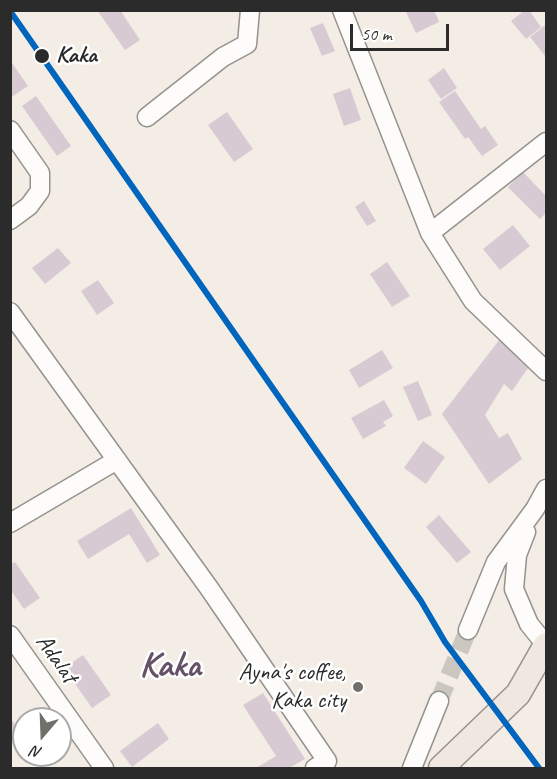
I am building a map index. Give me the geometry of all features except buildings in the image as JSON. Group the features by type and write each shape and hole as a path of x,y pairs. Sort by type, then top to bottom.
{"main road":[{"path":"441,768 518,694 546,645"}],"street":[{"path":"147,117 223,57 247,44 250,10"},
{"path":"342,10 430,233 473,301 546,371"},
{"path":"10,130 40,173 40,190 29,206 10,220"},
{"path":"430,233 546,142"},
{"path":"10,312 209,588 327,761 315,768"},
{"path":"10,524 117,459"},
{"path":"546,489 535,509 517,555 514,590 529,624 546,645"},
{"path":"468,630 496,562 535,509"},
{"name":"Adalat","path":"10,635 98,767"},
{"path":"412,768 439,701"}],"tunnel":[{"path":"439,701 468,630"}],"transit line":[{"path":"10,11 421,601 445,642 539,768"}],"place":[{"name":"Kaka","path":"42,56"},
{"name":"Ayna's coffee, Kaka city","path":"358,687"}],"district":[{"name":"Kaka","path":"170,667"}]}
